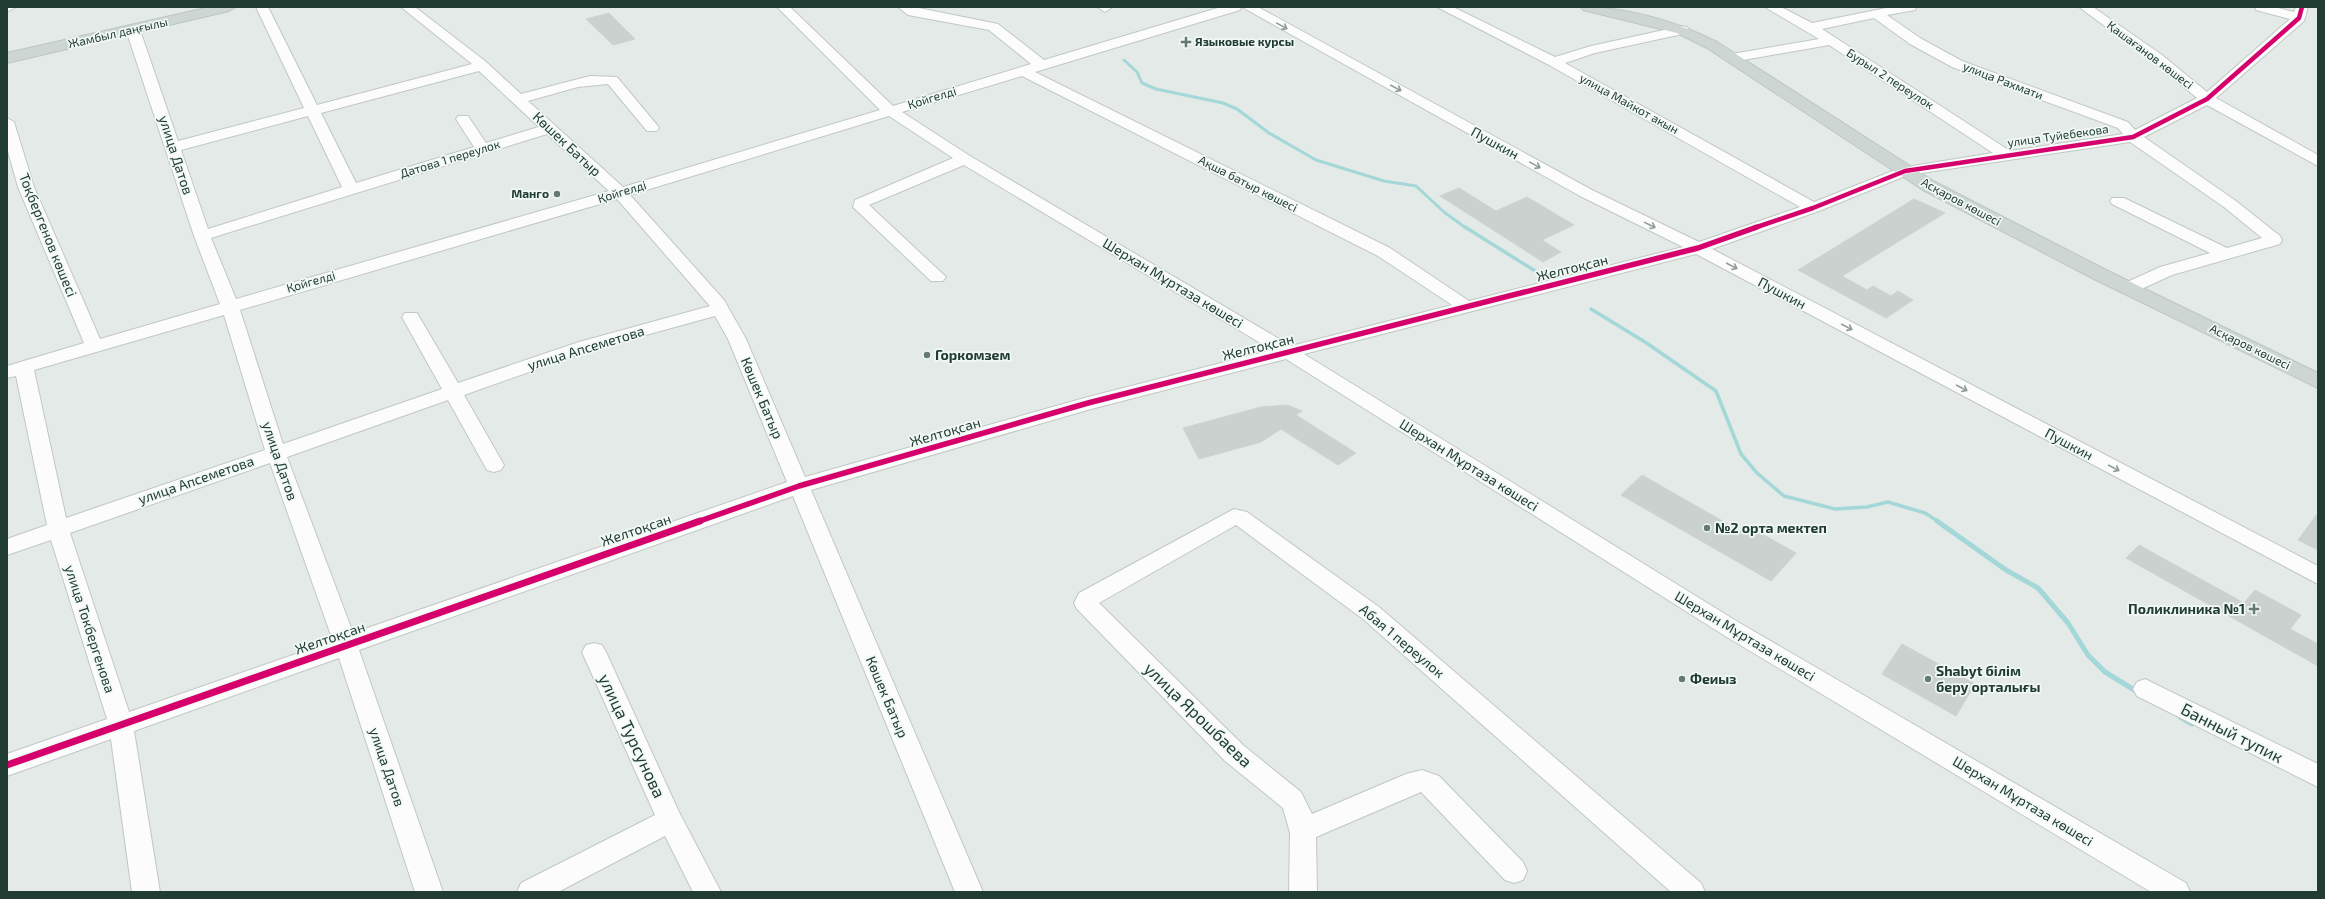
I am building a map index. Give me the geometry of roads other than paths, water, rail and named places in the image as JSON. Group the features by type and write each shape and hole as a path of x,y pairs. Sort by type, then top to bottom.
{"main road":[{"name":"Жамбыл даңғылы","path":"7,58 228,7"},
{"name":"Асқаров көшесі","path":"1588,7 1682,30 1732,58 1904,171 1943,193 2129,288 2318,381"}],"street":[{"path":"262,7 351,189"},
{"name":"Көшек Батыр","path":"407,7 482,66 620,193 715,300 737,339 969,892"},
{"name":"Шерхан Мұртаза көшесі","path":"786,7 890,111 965,159 1288,352 1730,628 2176,892"},
{"path":"904,7 913,12 993,27 1042,66"},
{"name":"Қойгелді","path":"16,370 230,306 620,193 1235,7"},
{"name":"Пушкин","path":"1248,7 1586,193 1698,248 2318,576"},
{"name":"улица Майкот акын","path":"1443,7 1554,62 1813,208"},
{"name":"Бурыл 2 переулок","path":"1771,7 1810,27 2006,155"},
{"path":"1810,27 1883,11 1910,7"},
{"name":"Қашағанов көшесі","path":"2085,7 2157,58 2207,98 2318,161"},
{"path":"2261,7 2300,13"},
{"name":"улица Рахмати","path":"1883,11 1915,41 1957,64 1988,77 2123,125 2133,137"},
{"name":"улица Туйебекова","path":"1904,171 2133,137 2207,98 2300,13"},
{"name":"улица Датов","path":"133,30 174,147 202,236 230,306 276,453 346,645 429,892"},
{"path":"1554,62 1591,50 1682,30"},
{"path":"1732,58 1831,41"},
{"path":"174,147 482,66"},
{"name":"Ақша батыр көшесі","path":"1023,71 1384,252 1467,307"},
{"path":"518,99 582,83 599,80 612,80 652,128"},
{"path":"463,119 483,149"},
{"name":"Тоқбергенов көшесі","path":"7,122 26,187 94,346"},
{"name":"Датова 1 переулок","path":"202,236 550,128"},
{"path":"2129,288 2166,271 2274,240 2230,204 2133,137"},
{"path":"937,277 861,207 861,203 965,159"},
{"name":"Желтоқсан","path":"7,765 799,486 1088,403 1698,248 1813,208 1904,171"},
{"path":"2118,201 2225,254"},
{"name":"улица Апсеметова","path":"7,547 453,390 585,346 720,309"},
{"path":"411,317 494,465"},
{"name":"улица Токбергенова","path":"16,370 58,528 121,724 146,892"},
{"name":"Абая 1 переулок","path":"1085,603 1087,599 1234,517 1240,517 1371,613 1691,892"},
{"name":"улица Ярошбаева","path":"1085,603 1234,753 1292,800 1300,814 1304,830 1303,892"},
{"name":"улица Турсунова","path":"594,652 670,820 707,892"},
{"name":"Банный тупик","path":"2145,689 2318,776"},
{"path":"1304,830 1415,782 1422,781 1430,784 1514,871"},
{"path":"531,892 670,820"}],"waterway":[{"path":"1124,60 1137,72 1142,83 1156,89 1223,103 1237,109 1269,133 1316,160 1384,181 1416,186 1444,212 1466,228"},
{"path":"1465,227 1540,274"},
{"path":"1591,309 1645,342 1716,391 1741,454 1757,473 1784,496 1835,509 1867,507 1888,502 1925,513 1939,522"},
{"path":"1937,521 2006,570 2038,588 2068,623 2088,655 2105,672 2136,691"},
{"path":"2180,717 2192,724"}],"place":[{"name":"Языковые курсы","path":"1186,42"},
{"name":"Манго","path":"557,194"},
{"name":"Горкомзем","path":"927,355"},
{"name":"№2 орта мектеп","path":"1707,528"},
{"name":"Поликлиника №1","path":"2254,609"},
{"name":"Феиыз","path":"1682,679"},
{"name":"Shabyt білім беру орталығы","path":"1928,679"}]}
